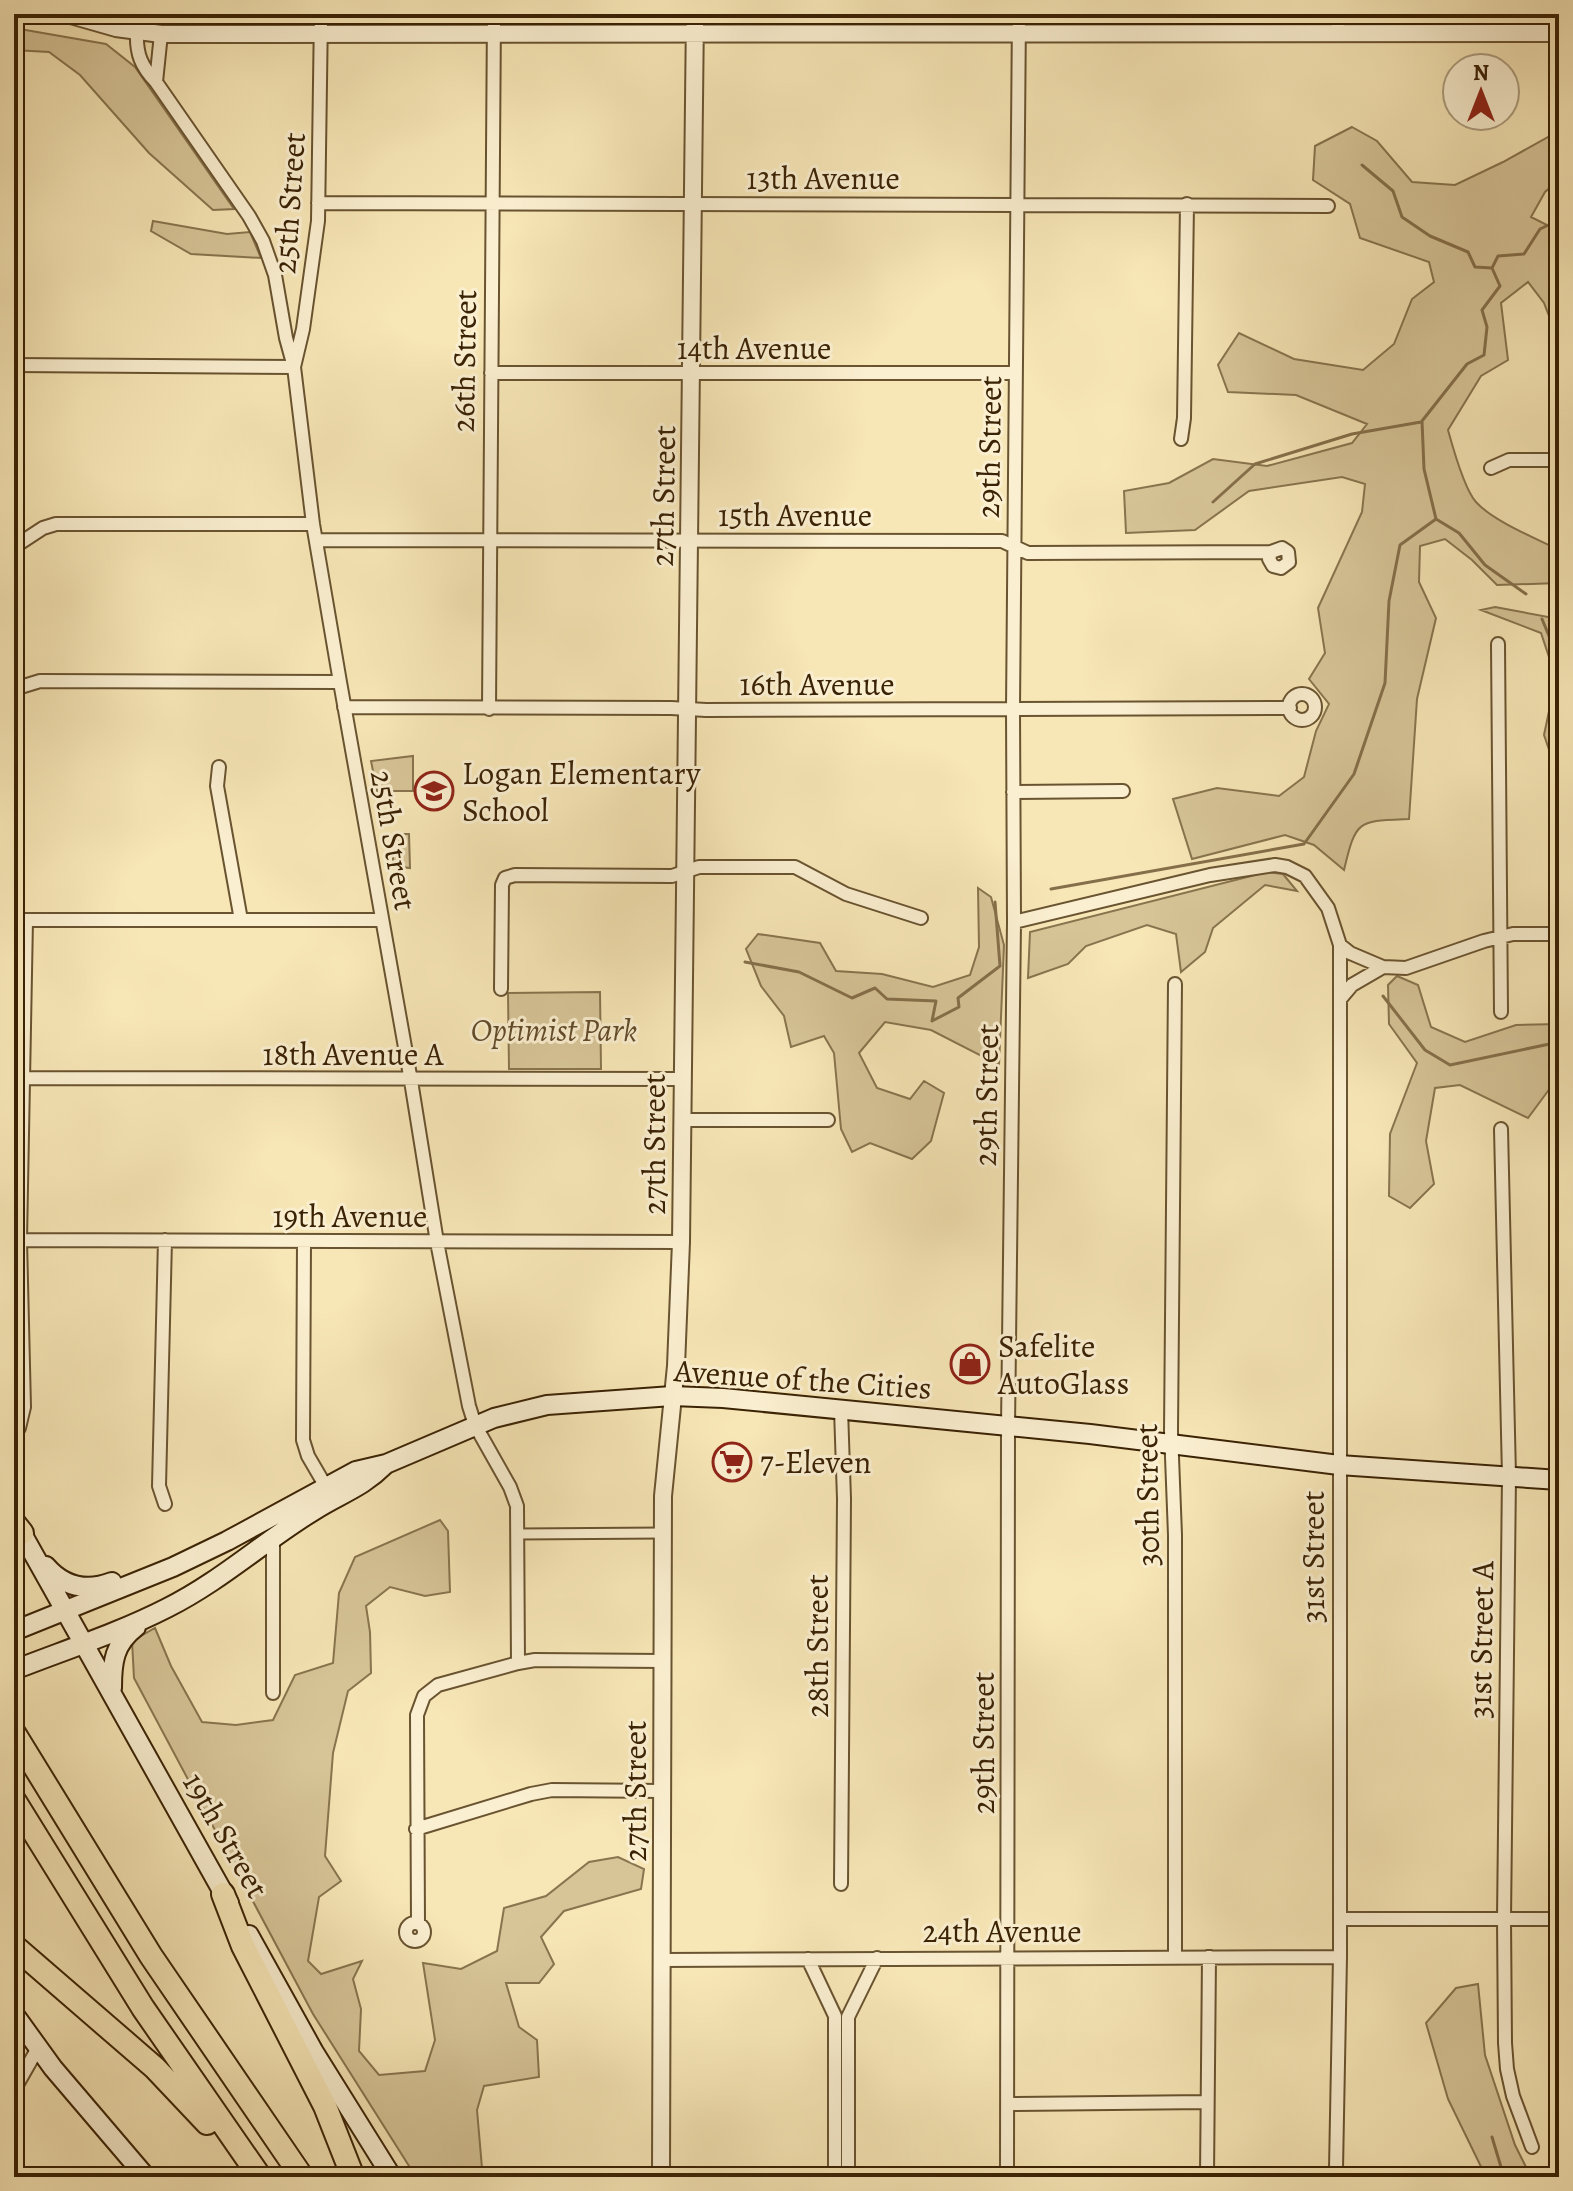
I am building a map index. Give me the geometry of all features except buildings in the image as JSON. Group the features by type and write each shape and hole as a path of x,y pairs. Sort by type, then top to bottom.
{"highway":[{"path":"14,1733 168,1982 302,2177"},
{"path":"14,1800 143,2008 260,2177"},
{"path":"223,1894 243,1946 325,2106 353,2177"},
{"path":"14,1946 167,2079 252,2177"}],"main road":[{"name":"Avenue of the Cities","path":"14,1631 173,1567 274,1516 369,1481 386,1464 475,1425 522,1409 547,1405 672,1396 841,1409 1339,1465 1559,1480"},
{"name":"Avenue of the Cities","path":"14,1670 152,1615 208,1585 331,1493"},
{"path":"20,1532 56,1578 81,1588 97,1587 274,1516"},
{"name":"19th Street","path":"20,1532 112,1691 223,1894 345,2104 392,2177"},
{"path":"112,1691 113,1656 129,1632 152,1615"},
{"path":"14,2014 38,2048 146,2177"}],"street":[{"path":"67,14 137,32 161,34 1559,33"},
{"name":"25th Street","path":"321,14 318,221 308,298 294,367 313,524 437,1242 469,1406 475,1425 515,1497 519,1534 518,1663"},
{"name":"26th Street","path":"489,709 494,14"},
{"name":"27th Street","path":"661,2177 664,1470 672,1396 681,1242 695,14"},
{"name":"29th Street","path":"1007,2177 1008,1427 1019,14"},
{"path":"1338,14 1338,33"},
{"path":"14,365 294,367 275,275 263,241 156,82 143,69 136,50 137,32"},
{"path":"156,82 161,34"},
{"name":"13th Avenue","path":"318,203 1328,206"},
{"path":"1181,439 1187,204"},
{"name":"14th Avenue","path":"491,373 1016,373"},
{"path":"1491,468 1509,460 1559,460"},
{"path":"14,547 43,528 56,524 313,524"},
{"name":"15th Avenue","path":"316,540 1002,541 1028,553 1271,552"},
{"path":"1498,644 1501,1012"},
{"path":"14,689 40,681 340,682"},
{"name":"16th Avenue","path":"344,707 1290,708"},
{"path":"219,767 217,786 241,920"},
{"path":"1013,792 1123,791"},
{"name":"31st Street","path":"1014,922 1210,875 1275,865 1305,876 1319,892 1328,908 1340,945 1338,2173"},
{"path":"501,989 502,885 505,878 515,875 672,876 699,867 795,867 846,894 921,918"},
{"path":"14,1433 19,1428 24,1407 20,1240 24,1078 20,920 382,920"},
{"path":"1340,945 1350,953 1383,967 1406,968 1500,937 1559,934"},
{"path":"1341,998 1352,985 1383,967"},
{"name":"30th Street","path":"1175,984 1171,1444 1175,1535 1175,1957"},
{"name":"18th Avenue A","path":"24,1078 411,1081 682,1079"},
{"path":"683,1120 828,1120"},
{"name":"31st Street A","path":"1501,1129 1509,1476 1504,1919 1507,2069 1532,2147"},
{"name":"19th Avenue","path":"20,1240 681,1242"},
{"path":"165,1240 159,1486 165,1504"},
{"path":"304,1242 303,1440 308,1456 331,1493"},
{"name":"28th Street","path":"841,1409 844,1499 841,1884"},
{"path":"273,1693 274,1516"},
{"path":"519,1534 664,1533"},
{"path":"418,1923 417,1715 424,1696 438,1685 535,1660 663,1661"},
{"path":"416,1829 552,1790 662,1791"},
{"path":"1340,1919 1559,1919"},
{"path":"1207,2177 1209,1957"},
{"name":"24th Avenue","path":"663,1960 1340,1957"},
{"path":"848,2177 848,2017 877,1958"},
{"path":"808,1959 835,2016 835,2177"},
{"path":"14,2090 38,2048"},
{"path":"1008,2104 1207,2102"}],"green space":[{"path":"14,28 106,44 135,67 234,209 213,210 149,153 80,75 49,52 14,50"},
{"path":"1352,127 1377,141 1412,182 1455,185 1559,131 1559,180 1545,192 1531,217 1559,231 1559,342 1544,303 1528,282 1501,303 1508,360 1481,376 1448,430 1459,468 1476,502 1515,529 1559,550 1559,583 1497,585 1445,539 1420,546 1419,582 1436,618 1417,699 1409,819 1379,821 1362,826 1352,841 1344,870 1314,845 1285,835 1192,859 1173,799 1217,788 1279,796 1304,777 1316,731 1329,704 1309,679 1325,653 1318,608 1362,512 1365,484 1342,477 1249,491 1195,530 1126,533 1124,491 1169,483 1213,459 1267,466 1352,443 1367,424 1296,395 1228,392 1218,365 1239,333 1294,359 1363,370 1394,344 1412,299 1434,282 1429,262 1360,238 1350,204 1313,180 1315,146"},
{"path":"153,221 227,234 250,232 261,258 191,254 151,231"},
{"path":"1495,607 1559,619 1559,779 1544,735 1556,678 1541,633 1481,610"},
{"path":"413,756 413,791 377,791 371,761"},
{"path":"393,834 409,834 410,868 393,866"},
{"path":"1267,872 1283,874 1297,891 1265,885 1213,928 1205,952 1181,972 1176,934 1147,925 1086,946 1068,964 1028,978 1030,932"},
{"path":"978,888 991,897 1004,945 999,1065 931,1030 885,1022 859,1053 877,1088 910,1099 924,1081 944,1093 931,1141 912,1159 870,1143 852,1152 841,1129 834,1053 824,1036 791,1047 784,1016 761,986 746,949 758,934 820,943 836,971 882,974 933,987 970,975 979,947"},
{"path":"1397,976 1418,985 1431,1027 1465,1042 1516,1025 1559,1024 1559,1076 1528,1118 1460,1085 1435,1088 1426,1141 1434,1184 1410,1208 1389,1196 1390,1134 1417,1063 1389,1024 1388,985"},
{"name":"Optimist Park","path":"600,992 601,1069 509,1069 508,993"},
{"path":"440,1520 448,1531 450,1592 425,1596 390,1587 366,1606 371,1673 348,1691 333,1753 325,1856 341,1881 319,1897 308,1961 321,1974 362,1961 353,1979 361,2009 359,2051 379,2075 425,2071 435,2040 423,1963 461,1969 497,1951 504,1908 546,1896 589,1862 618,1857 644,1869 641,1889 564,1911 541,1937 554,1964 539,1983 506,1983 519,2027 537,2040 539,2077 484,2086 477,2110 482,2168 492,2177 416,2177 313,2014 134,1678 132,1641 155,1628 171,1666 202,1722 236,1725 273,1720 295,1675 333,1663 339,1593 355,1557"},
{"path":"1478,1984 1485,2055 1515,2145 1531,2177 1486,2177 1448,2099 1426,2023 1456,1988"}],"waterway":[{"path":"1362,165 1393,191 1402,217 1430,236 1468,252 1475,267 1492,268"},
{"path":"1051,889 1304,844 1354,774 1385,683 1389,601 1400,545 1436,519 1424,469 1422,421 1467,364 1484,355 1487,327 1482,310 1500,286 1492,268 1498,256 1524,254 1540,229 1559,220"},
{"path":"1213,502 1255,464 1352,434 1421,422"},
{"path":"1436,519 1459,533 1485,565 1526,594"},
{"path":"1542,619 1559,660"},
{"path":"745,962 799,972 852,998 875,988 887,999 936,1001 932,1021 959,1007 958,998 1000,966 995,902"},
{"path":"1383,996 1425,1050 1450,1065 1559,1042"},
{"path":"1492,2137 1504,2177"}],"place":[{"name":"Logan Elementary School","path":"434,791"},
{"name":"Safelite AutoGlass","path":"970,1364"},
{"name":"7-Eleven","path":"732,1462"}]}
